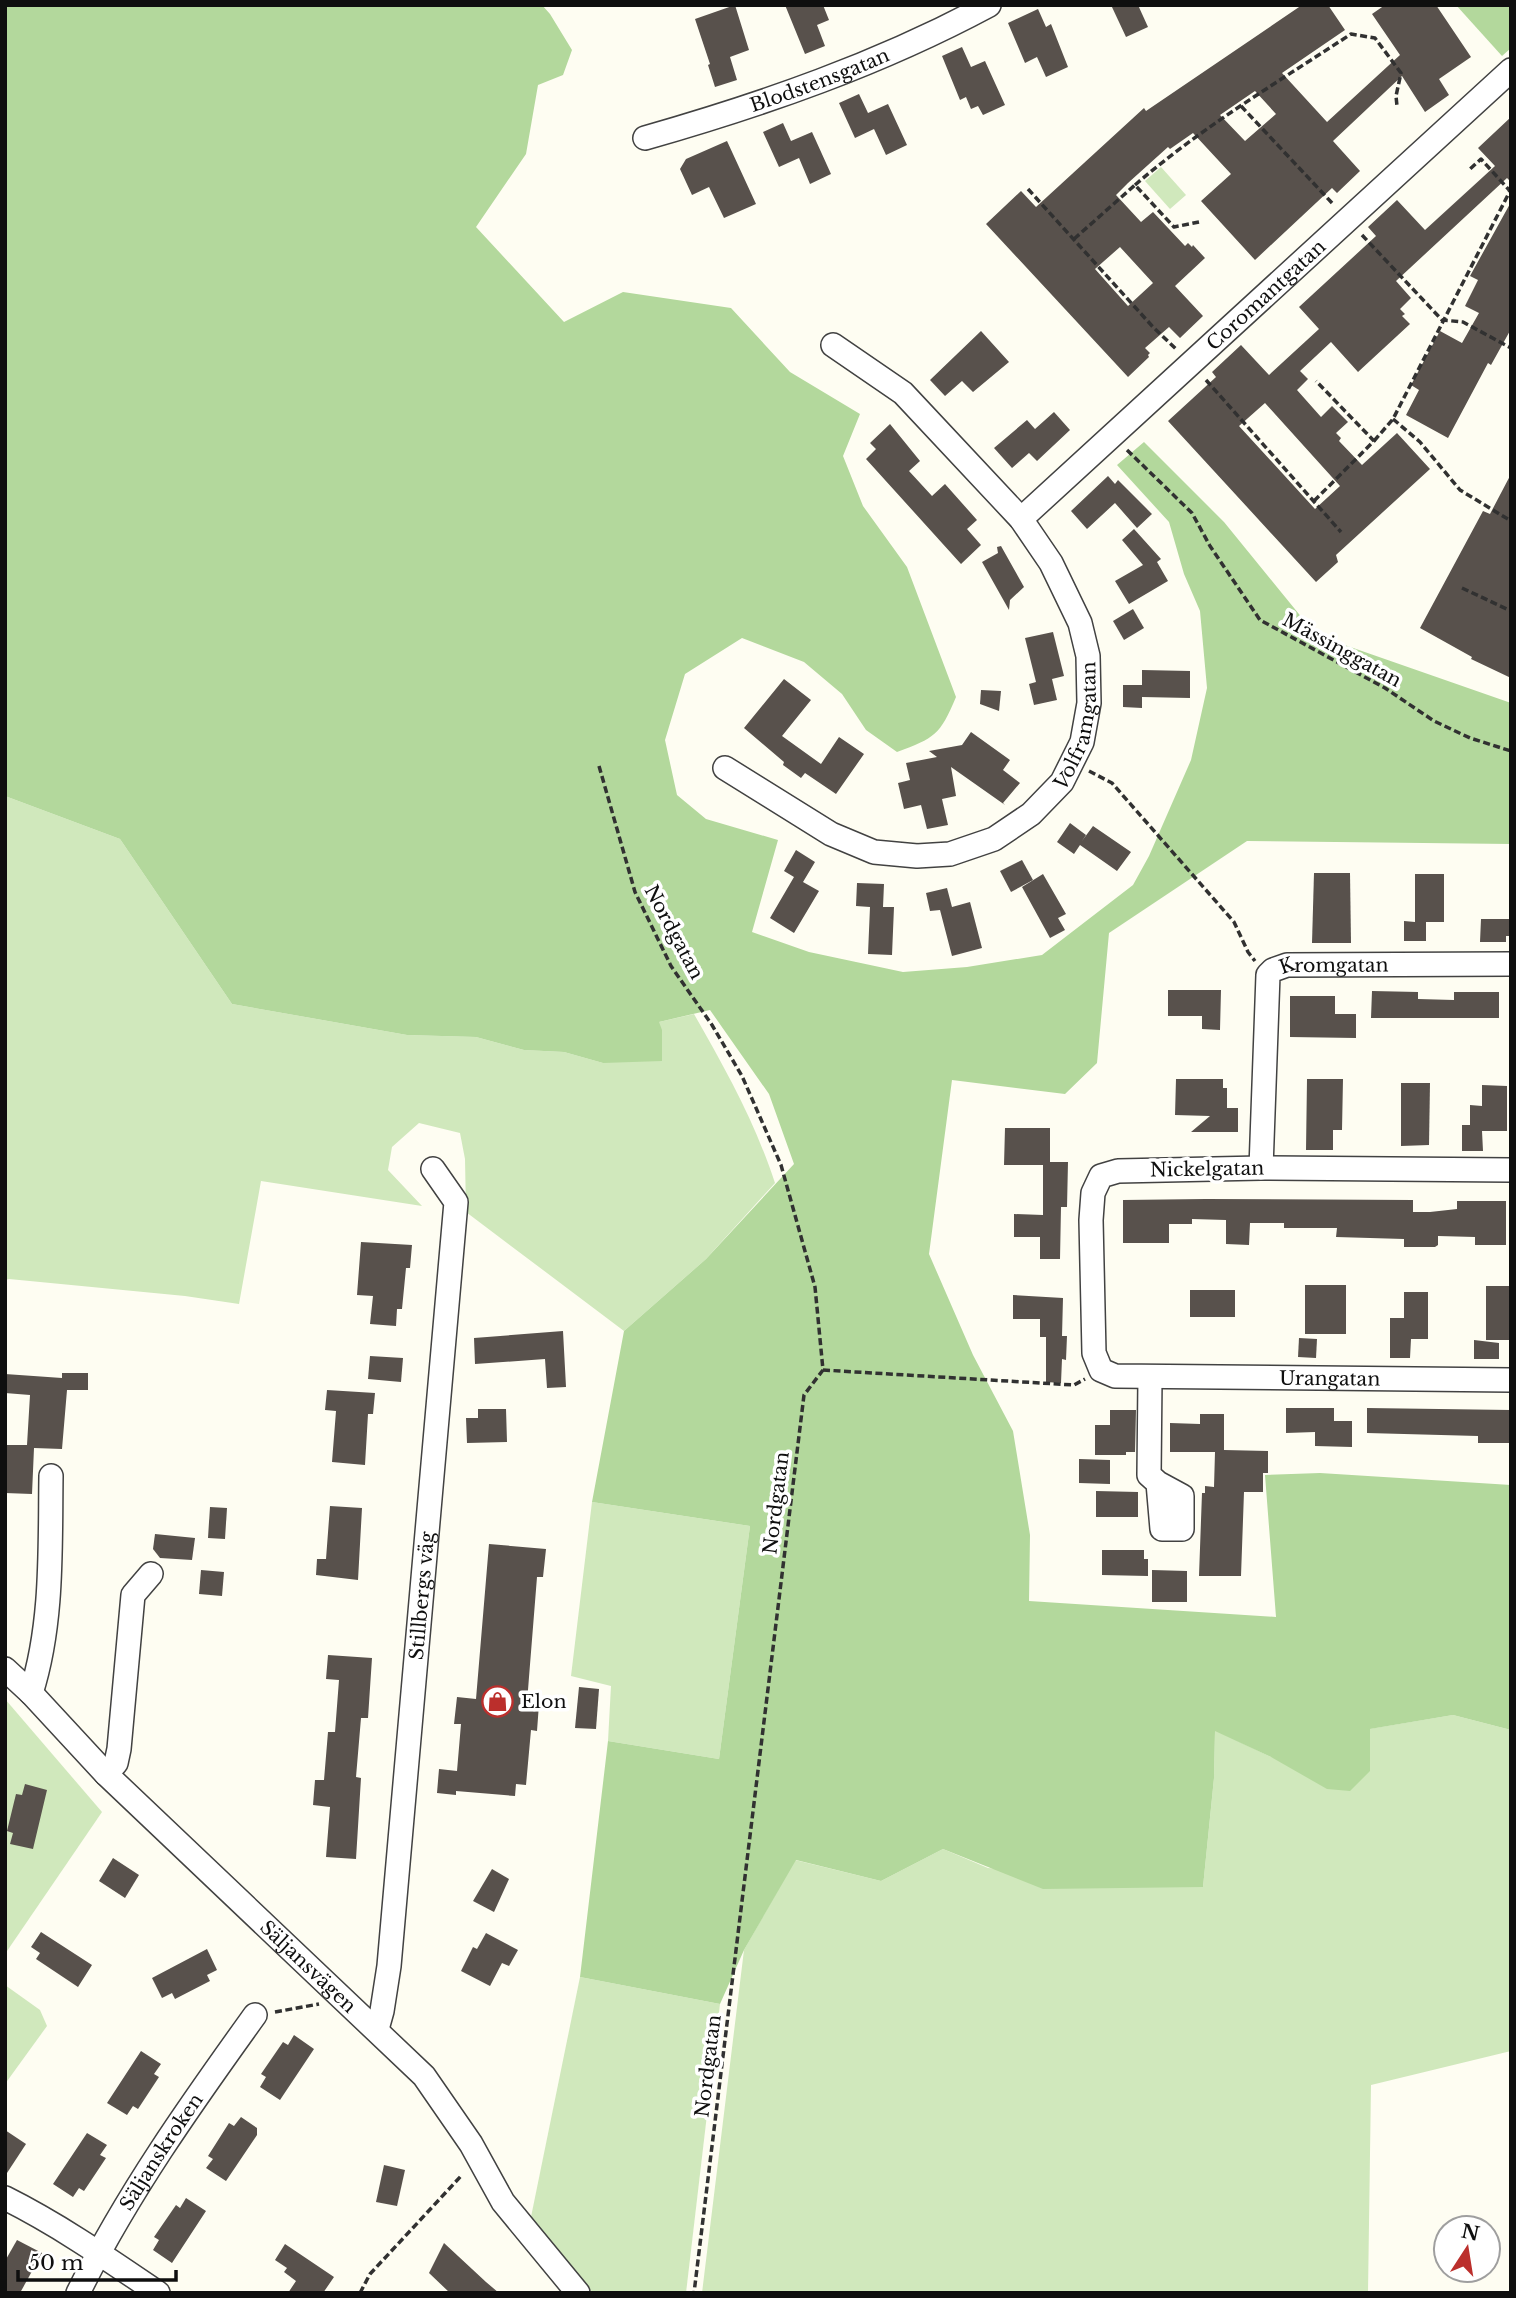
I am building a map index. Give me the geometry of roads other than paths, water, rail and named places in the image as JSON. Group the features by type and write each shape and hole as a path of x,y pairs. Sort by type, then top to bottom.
{"street":[{"name":"Blodstensgatan","path":"645,138 801,90 873,61 989,5"},
{"name":"Coromantgatan","path":"1021,519 1511,69"},
{"name":"Volframgatan","path":"725,768 831,834 874,852 917,856 950,854 994,839 1031,814 1062,782 1082,742 1089,703 1088,656 1080,623 1051,563 1021,519 902,393 833,345"},
{"name":"Kromgatan","path":"1261,1168 1268,975 1273,970 1287,965 1511,964"},
{"name":"Nickelgatan","path":"1101,1370 1094,1353 1091,1220 1093,1193 1101,1176 1118,1171 1261,1168 1511,1170"},
{"name":"Stillbergs väg","path":"377,2029 389,1966 456,1202 433,1169"},
{"name":"Urangatan","path":"1101,1370 1115,1376 1150,1378 1511,1380"},
{"path":"1150,1378 1149,1475 1158,1483"},
{"path":"31,1693 41,1662 49,1576 51,1476"},
{"path":"106,1774 116,1763 119,1749 133,1595 151,1574"},
{"name":"Säljansvägen","path":"5,1669 31,1693 106,1774 424,2076 471,2144 503,2202 578,2293"},
{"name":"Säljanskroken","path":"78,2293 98,2252 142,2179 255,2015"},
{"path":"5,2198 98,2252 158,2293"}],"place":[{"name":"Elon","path":"498,1701"}]}
